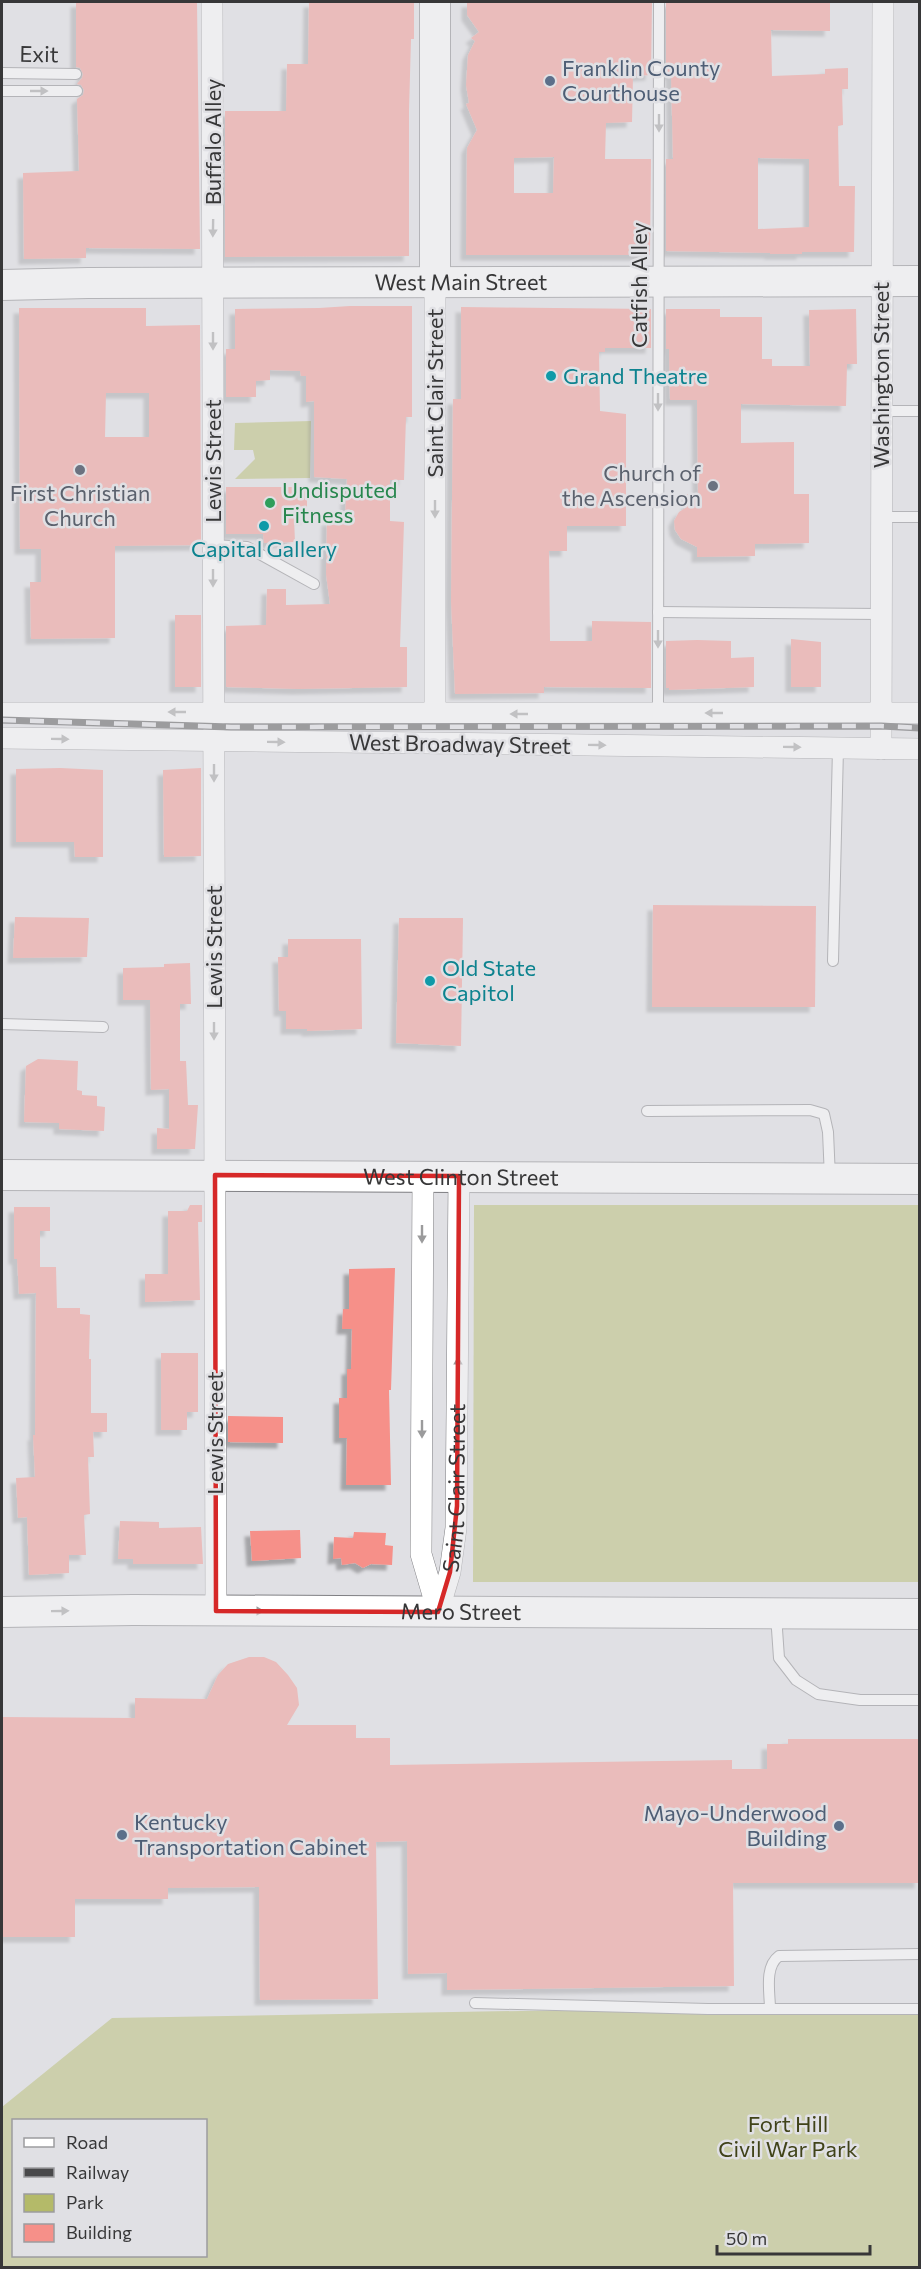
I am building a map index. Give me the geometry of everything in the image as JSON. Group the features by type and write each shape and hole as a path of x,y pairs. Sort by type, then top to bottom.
{"main road":[{"name":"Saint Clair Street","path":"435,2 435,282"},
{"name":"West Main Street","path":"2,285 920,281"},
{"name":"West Clinton Street","path":"2,1175 920,1179"},
{"name":"Mero Street","path":"2,1612 920,1614"}],"street":[{"name":"Buffalo Alley","path":"212,2 213,283"},
{"name":"Washington Street","path":"881,749 883,2"},
{"name":"Saint Clair Street","path":"435,282 435,713"},
{"name":"Lewis Street","path":"213,283 216,1611"},
{"name":"West Broadway Street","path":"2,712 920,713"},
{"path":"658,713 659,746"},
{"name":"West Broadway Street","path":"2,738 920,749"},
{"name":"Saint Clair Street","path":"423,1176 421,1554 438,1612"},
{"name":"Saint Clair Street","path":"438,1612 454,1550 457,1517 459,1176"}],"lane":[{"name":"Catfish Alley","path":"658,713 659,2"},
{"name":"Exit","path":"2,73 76,74"},
{"path":"2,91 77,91"},
{"path":"881,411 920,411"},
{"path":"881,517 920,517"},
{"path":"213,545 247,547 314,584"},
{"path":"658,612 881,614"},
{"path":"833,961 838,748"},
{"path":"2,1024 103,1027"},
{"path":"647,1111 810,1110 824,1114 828,1132 830,1179"},
{"path":"776,1614 779,1658 796,1680 818,1694 860,1700 920,1700"},
{"path":"770,2009 769,1976 771,1965 778,1956 920,1954"},
{"path":"475,2003 770,2009 920,2009"}],"highlighted area":[{"path":"215,1175 459,1176 457,1506 450,1572 438,1612 216,1611"}],"green space":[{"path":"311,421 310,478 235,479 255,459 253,450 234,450 235,423"},
{"path":"474,1205 919,1205 919,1582 473,1582"},
{"name":"Fort Hill Civil War Park","path":"919,2004 919,2267 2,2268 2,2107 112,2018"}],"building":[{"path":"76,2 197,2 200,249 86,248 86,258 24,259 23,173 79,171 77,99 83,95 84,90 81,85 77,84 83,74 80,68 76,67"},
{"path":"309,2 414,2 409,111 409,256 225,257 225,111 286,111 287,64 308,64"},
{"name":"Franklin County Courthouse","path":"467,2 652,2 651,75 633,76 632,122 606,123 605,159 651,159 650,255 466,255 467,148 477,130 466,104 469,103 466,85 468,55 475,41 471,38 479,32 467,15","holes":["554,157 553,193 514,193 514,158"]},
{"path":"666,2 830,2 830,31 771,30 772,76 825,74 825,69 848,68 848,89 842,89 843,125 838,126 839,186 855,186 854,252 770,254 666,251 666,159 673,159 671,74 666,74","holes":["758,158 809,159 809,227 758,229"]},
{"path":"412,306 412,417 406,417 404,480 390,480 390,521 404,522 400,647 407,647 407,687 298,689 226,687 226,626 266,625 267,589 286,589 286,605 330,604 326,574 327,520 345,520 347,479 314,477 314,401 306,402 306,376 301,376 300,371 270,370 270,380 256,381 256,397 226,397 226,349 235,349 235,309"},
{"path":"461,307 651,309 651,348 605,348 605,352 599,352 600,411 626,414 626,526 567,526 567,551 549,551 550,641 592,641 592,621 651,622 651,688 544,687 544,693 455,694 451,601 453,399 461,399"},
{"path":"19,308 146,308 146,326 200,325 201,545 115,546 115,638 31,639 30,582 41,582 41,549 20,549","holes":["106,393 149,393 149,437 105,437"]},
{"path":"666,309 720,309 720,317 762,317 762,359 772,359 772,366 810,366 809,310 856,309 857,364 847,364 846,406 741,404 741,443 794,442 794,494 809,494 809,543 755,544 755,556 697,557 697,547 681,539 675,530 674,521 679,512 687,507 687,494 698,494 697,400 670,400"},
{"path":"226,487 307,487 307,518 294,518 295,542 264,543 263,534 226,534"},
{"path":"175,615 201,615 201,687 175,687"},
{"path":"791,639 821,642 821,687 791,687"},
{"path":"666,641 731,641 731,658 754,657 754,687 669,690 666,688"},
{"path":"201,768 201,856 164,857 163,770"},
{"path":"16,769 103,770 103,857 75,857 74,842 16,842"},
{"path":"653,905 816,906 815,1007 652,1007"},
{"path":"15,917 89,918 87,957 13,958"},
{"name":"Old State Capitol","path":"399,918 463,918 461,1046 396,1043"},
{"path":"288,939 361,939 362,1029 307,1031 307,1029 286,1029 286,1011 279,1011 278,957 288,957"},
{"path":"190,963 191,1004 180,1004 180,1061 186,1061 188,1105 198,1105 195,1149 157,1149 157,1128 169,1129 169,1089 151,1090 150,1000 123,1000 123,968 164,967 164,964"},
{"path":"38,1059 78,1061 77,1090 82,1091 82,1095 97,1096 97,1106 105,1107 104,1131 59,1129 59,1123 24,1122 26,1066"},
{"path":"190,1205 202,1205 202,1222 198,1222 200,1300 145,1302 145,1274 168,1274 168,1211 187,1211"},
{"path":"14,1207 50,1207 50,1231 40,1231 40,1267 56,1267 57,1308 80,1308 80,1314 90,1315 91,1413 107,1413 107,1432 93,1432 94,1457 88,1457 90,1514 84,1515 86,1555 69,1555 69,1573 29,1575 27,1517 18,1518 16,1478 35,1477 33,1435 35,1435 36,1293 19,1294 17,1259 14,1259"},
{"path":"395,1268 391,1390 389,1390 391,1485 346,1485 347,1438 339,1438 339,1398 347,1398 347,1369 351,1369 352,1329 342,1329 343,1309 349,1309 349,1269"},
{"path":"161,1353 198,1353 198,1412 187,1412 187,1430 161,1430"},
{"path":"228,1416 283,1417 283,1443 228,1442"},
{"path":"120,1521 159,1522 159,1528 201,1527 203,1564 133,1564 133,1559 118,1559"},
{"path":"300,1530 301,1558 252,1561 250,1531"},
{"path":"354,1532 386,1533 385,1545 393,1546 392,1565 371,1564 363,1568 355,1563 342,1565 341,1558 333,1559 334,1537 353,1538"},
{"path":"249,1657 264,1657 276,1662 297,1688 299,1705 287,1725 356,1725 356,1738 390,1738 390,1765 732,1760 732,1769 767,1769 767,1744 788,1744 788,1739 920,1739 920,1883 733,1883 734,1986 447,1990 447,1973 408,1974 407,1841 376,1842 378,1999 260,2000 259,1887 168,1888 168,1899 75,1899 75,1937 2,1937 2,1717 135,1718 135,1698 207,1699 218,1675 228,1664"}],"railway":[{"path":"2,720 231,727 881,726 920,728"}],"place":[{"name":"Franklin County Courthouse","path":"550,81"},
{"name":"Grand Theatre","path":"551,376"},
{"name":"First Christian Church","path":"80,470"},
{"name":"Church of the Ascension","path":"713,486"},
{"name":"Undisputed Fitness","path":"270,503"},
{"name":"Capital Gallery","path":"264,526"},
{"name":"Old State Capitol","path":"430,981"},
{"name":"Mayo-Underwood Building","path":"839,1826"},
{"name":"Kentucky Transportation Cabinet","path":"122,1835"}]}
